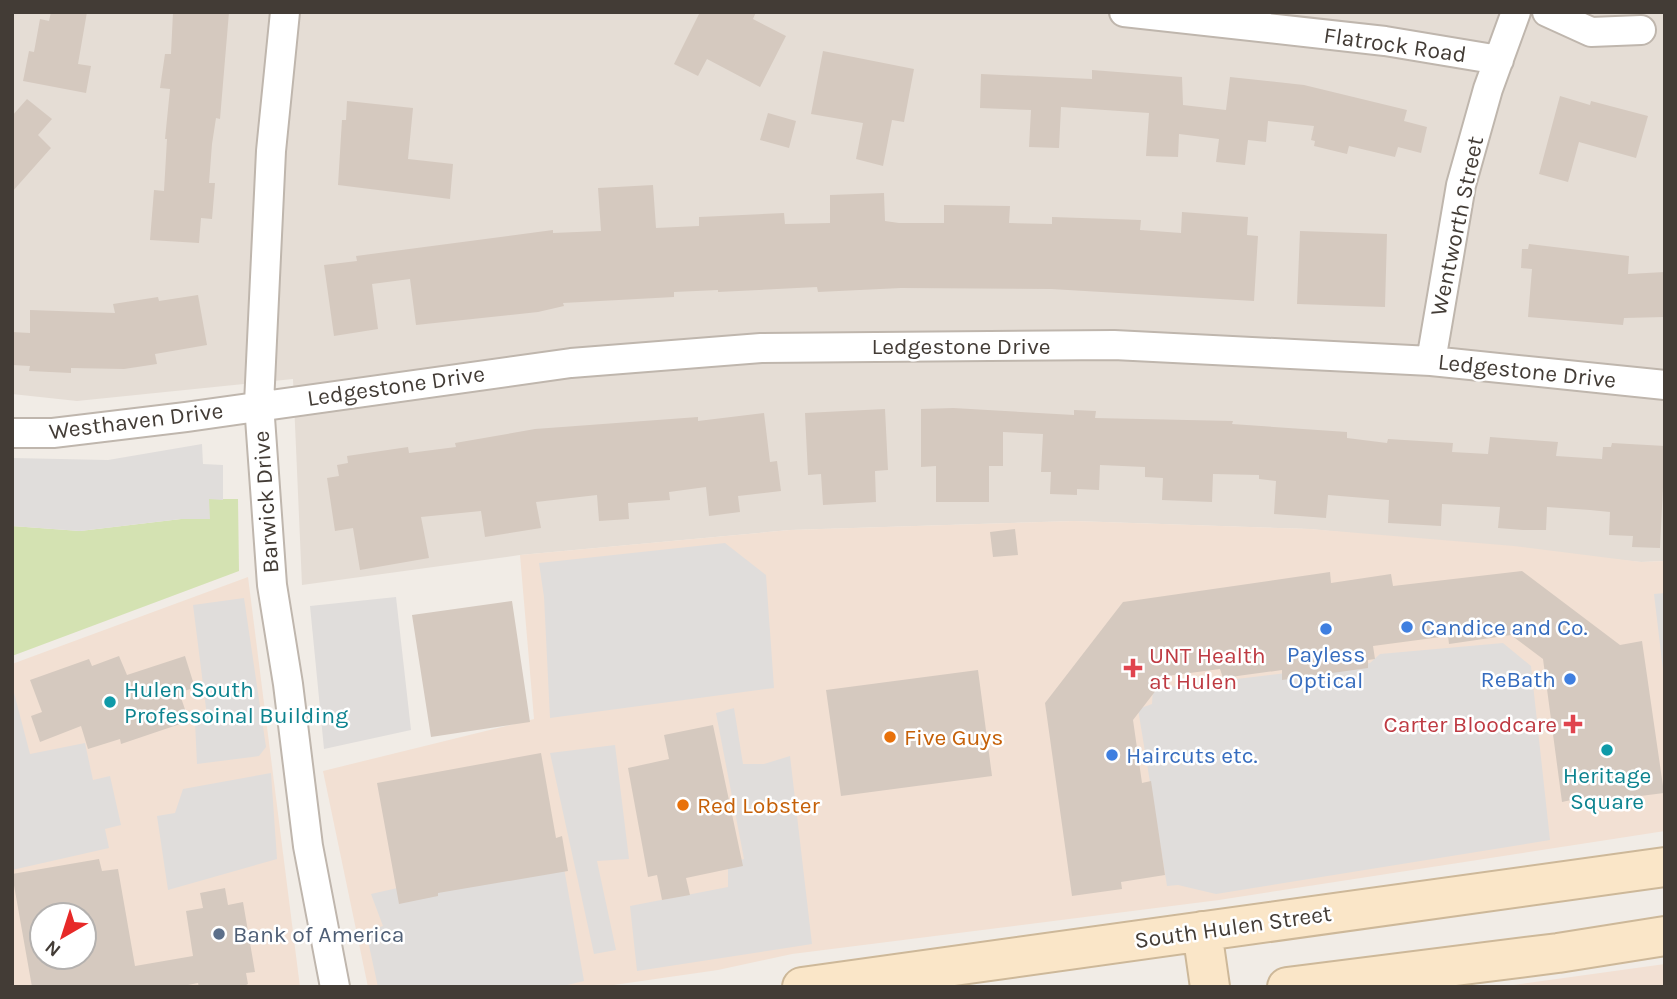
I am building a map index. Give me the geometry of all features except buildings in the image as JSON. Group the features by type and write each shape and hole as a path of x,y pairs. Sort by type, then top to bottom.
{"main road":[{"name":"South Hulen Street","path":"802,987 1665,867"},
{"path":"1202,931 1210,987"},
{"path":"1287,987 1558,953 1665,936"}],"street":[{"name":"Barwick Drive","path":"285,12 271,151 259,404 272,585 288,684 308,846 335,987"},
{"name":"Flatrock Road","path":"1124,12 1385,41 1499,60"},
{"name":"Wentworth Street","path":"1431,361 1461,185 1516,12"},
{"path":"1547,12 1591,32 1641,30"},
{"name":"Ledgestone Drive","path":"259,404 571,363 761,348 1114,345 1431,361 1665,385"},
{"name":"Westhaven Drive","path":"12,433 53,433 186,417 259,404"}],"shaded area":[{"path":"12,12 1665,12 1665,561 1641,562 1310,529 1074,521 790,530 520,555 302,585 293,379 77,401 12,394"},
{"path":"202,444 203,464 223,465 223,500 209,499 210,519 181,519 80,531 12,526 12,458 108,460"},
{"path":"1074,521 1310,529 1514,546 1641,562 1665,561 1665,831 1219,900 792,954 718,970 600,987 368,987 323,771 534,719 520,555 790,530"},
{"path":"725,543 766,575 774,688 550,718 544,597 539,563"},
{"path":"248,577 300,987 12,987 12,664"},
{"path":"1665,593 1665,687 1654,594"},
{"path":"396,597 411,730 324,749 310,606"},
{"path":"244,598 266,747 259,756 197,764 195,722 207,716 193,605"},
{"path":"1503,643 1531,666 1550,840 1216,894 1178,885 1167,886 1138,709 1152,704 1153,689 1370,663 1380,654"},
{"path":"12,685 30,754 85,743 93,780 110,776 121,825 105,829 109,848 12,870"},
{"path":"734,708 743,764 764,764 790,756 812,944 637,971 630,906 728,887 728,864 744,859 716,713"},
{"path":"615,745 629,859 597,861 616,950 594,954 550,753"},
{"path":"271,773 277,859 168,890 157,816 175,813 183,789"},
{"path":"561,851 584,981 559,987 378,987 366,932 383,926 371,894"},
{"path":"1665,964 1665,987 1499,987"}],"green space":[{"path":"209,499 238,499 239,571 12,656 12,526 80,531 181,519 209,519"}],"place":[{"name":"Candice and Co.","path":"1407,627"},
{"name":"Payless Optical","path":"1326,629"},
{"name":"UNT Health at Hulen","path":"1133,668"},
{"name":"ReBath","path":"1570,679"},
{"name":"Hulen South Professoinal Building","path":"110,702"},
{"name":"Carter Bloodcare","path":"1573,724"},
{"name":"Five Guys","path":"890,737"},
{"name":"Heritage Square","path":"1607,750"},
{"name":"Haircuts etc.","path":"1112,755"},
{"name":"Red Lobster","path":"683,805"},
{"name":"Bank of America","path":"219,934"}]}
